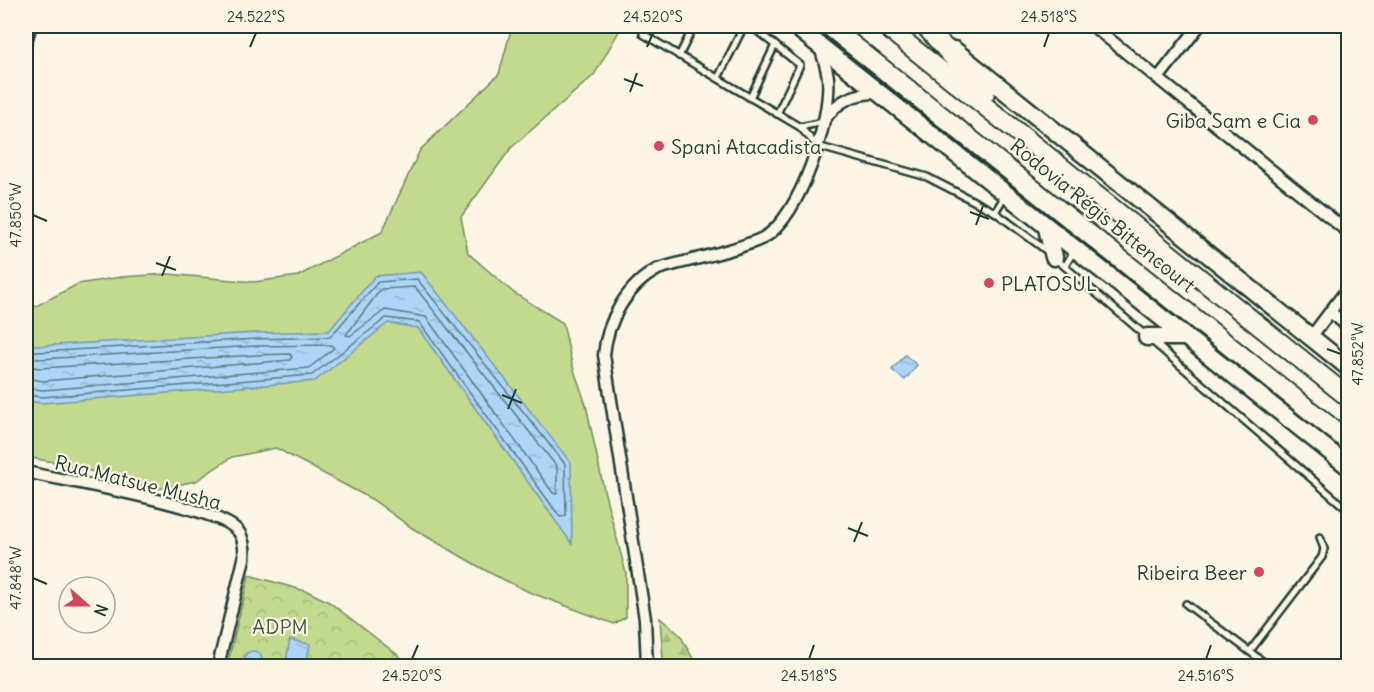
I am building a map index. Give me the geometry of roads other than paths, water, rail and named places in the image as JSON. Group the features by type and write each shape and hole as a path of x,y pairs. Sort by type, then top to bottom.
{"highway":[{"name":"Rodovia Régis Bittencourt","path":"829,26 1348,441"},
{"name":"Rodovia Régis Bittencourt","path":"885,26 1348,397"},
{"path":"925,26 959,66 1055,161"}],"main road":[{"path":"795,26 1348,466"},
{"path":"925,26 1348,367"},
{"path":"1047,228 1060,261"},
{"path":"1147,337 1185,337"}],"street":[{"path":"1093,26 1159,77 1348,232"},
{"path":"1159,77 1199,26"},
{"path":"647,666 645,619 603,355 605,339 629,292 648,274 763,238 776,228 796,200 817,147 823,122 828,78 819,44"},
{"path":"823,122 839,103 863,93 879,93"},
{"path":"1311,337 1348,288"},
{"path":"1330,312 1348,326"},
{"name":"Rua Matsue Musha","path":"26,472 198,512 222,520 240,534 244,553 242,568 218,666"}],"lane":[{"path":"26,52 33,26"},
{"path":"647,26 643,34 800,127 817,147 927,177 994,212 1060,261 1348,510"},
{"path":"679,56 694,26"},
{"path":"718,78 744,26"},
{"path":"751,26 800,64 777,114"},
{"path":"750,98 775,45"},
{"path":"800,127 823,122"},
{"path":"994,212 1005,195"},
{"path":"1060,261 1075,250"},
{"path":"1250,651 1322,557 1324,549 1320,537"},
{"path":"1186,604 1265,663"}],"water":[{"path":"421,272 571,463 572,544 418,328 388,323 315,381 42,403 26,401 26,343 39,346 329,331 375,276"},
{"path":"905,355 917,365 905,380 892,370"},
{"path":"290,640 310,644 306,666 285,666"},
{"path":"253,651 259,654 262,660 259,666 253,669 247,666 244,660 247,654"}],"place":[{"name":"Giba Sam e Cia","path":"1313,120"},
{"name":"Spani Atacadista","path":"659,146"},
{"name":"PLATOSUL","path":"989,283"},
{"name":"Ribeira Beer","path":"1259,572"}],"park label":[{"name":"ADPM","path":"280,626"}]}
